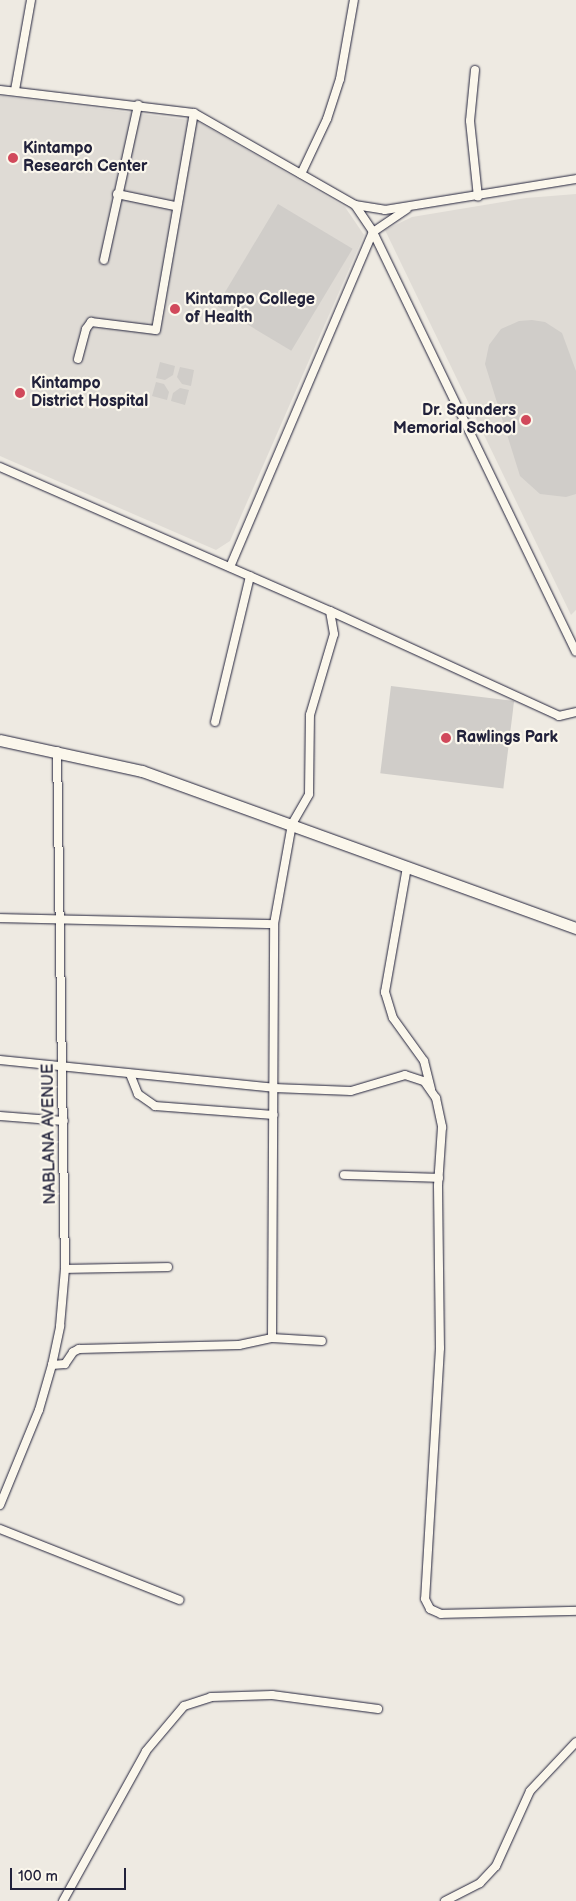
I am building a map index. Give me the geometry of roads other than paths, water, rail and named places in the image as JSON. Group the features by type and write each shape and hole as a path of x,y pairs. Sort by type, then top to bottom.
{"main road":[{"path":"0,740 142,771 576,928"}],"street":[{"path":"15,90 31,0"},
{"path":"301,174 326,119 340,79 354,0"},
{"path":"475,70 470,121 478,197"},
{"path":"0,90 15,90 194,113 355,205 385,210 478,197 576,179"},
{"path":"104,260 138,105"},
{"path":"78,359 86,329 91,322 156,330 176,206 194,113"},
{"path":"118,194 176,206"},
{"path":"355,205 373,232 576,652"},
{"path":"230,567 373,232 408,208"},
{"path":"0,466 330,611 559,716 576,712"},
{"path":"215,722 250,576"},
{"path":"272,1338 274,924 292,824 309,794 310,715 334,634 330,611"},
{"name":"NABLANA AVENUE","path":"0,1505 39,1410 52,1365 60,1326 65,1268 57,751"},
{"path":"407,867 386,992 393,1018 424,1061 431,1089 441,1113 439,1178 440,1348 425,1599 430,1609 441,1614 576,1612"},
{"path":"0,918 274,924"},
{"path":"0,1060 63,1068 274,1088 351,1091 405,1075 414,1076 431,1089"},
{"path":"130,1074 138,1094 155,1106 274,1115"},
{"path":"0,1116 64,1121"},
{"path":"344,1175 439,1178"},
{"path":"65,1268 168,1267"},
{"path":"52,1365 66,1364 73,1352 79,1349 239,1345 272,1338 322,1341"},
{"path":"0,1529 179,1600"},
{"path":"63,1901 146,1751 184,1706 211,1697 272,1696 378,1709"},
{"path":"445,1901 480,1883 496,1866 530,1791 576,1742"}],"place":[{"name":"Kintampo Research Center","path":"13,158"},
{"name":"Kintampo College of Health","path":"175,309"},
{"name":"Kintampo District Hospital","path":"20,393"},
{"name":"Dr. Saunders Memorial School","path":"526,420"},
{"name":"Rawlings Park","path":"446,738"}]}
